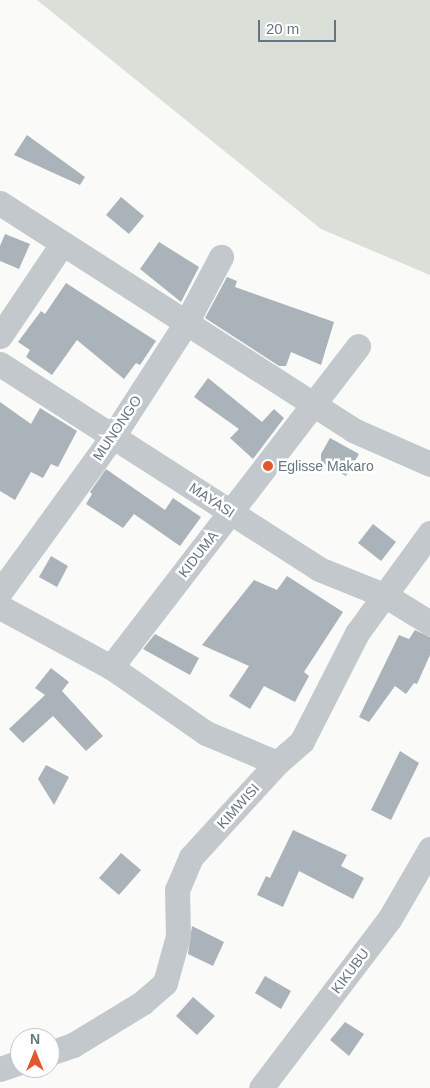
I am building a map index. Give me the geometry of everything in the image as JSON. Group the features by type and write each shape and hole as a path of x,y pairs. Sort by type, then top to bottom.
{"street":[{"path":"0,203 353,430 430,464"},
{"path":"0,336 62,244"},
{"name":"MUNONGO","path":"0,592 113,436 186,323 221,257"},
{"name":"KIDUMA","path":"111,668 358,346"},
{"name":"MAYASI","path":"0,364 319,569 386,596 430,623"},
{"name":"KIMWISI","path":"60,1049 73,1045 142,1003 165,983 178,936 177,890 191,857 277,763 302,741 357,633 430,534"},
{"path":"0,607 111,668 206,733 277,763"},
{"name":"KIKUBU","path":"261,1088 390,918 430,849"}],"shaded area":[{"path":"37,0 430,0 430,275 321,229"}],"building":[{"path":"27,135 85,177 80,185 14,155"},
{"path":"121,197 144,216 129,234 106,215"},
{"path":"5,234 30,244 19,269 0,261 0,246"},
{"path":"159,242 199,267 181,302 140,269"},
{"path":"227,277 237,281 235,287 334,322 321,365 291,352 286,366 279,366 205,318"},
{"path":"66,283 156,341 140,365 136,363 124,379 77,340 52,375 26,357 30,350 18,342 41,311 45,314"},
{"path":"208,378 262,422 274,409 284,418 253,459 230,438 239,429 194,397"},
{"path":"0,402 31,424 40,408 77,431 58,467 51,464 43,478 31,472 15,500 0,491"},
{"path":"330,438 359,454 346,476 321,462 321,454"},
{"path":"106,469 165,510 173,498 201,517 180,546 134,514 123,528 86,504 92,494 90,492"},
{"path":"373,524 396,542 381,561 358,543"},
{"path":"51,556 68,566 57,587 39,577"},
{"path":"287,576 343,612 304,672 309,676 295,702 264,686 250,709 229,696 249,666 202,645 254,580 277,590"},
{"path":"415,630 430,637 430,655 417,684 414,683 406,694 395,686 369,722 359,717 399,635 409,639"},
{"path":"155,634 199,658 190,675 143,649"},
{"path":"51,668 69,682 62,691 103,736 86,751 53,716 23,743 9,729 45,695 35,688"},
{"path":"400,751 419,763 391,820 371,810"},
{"path":"46,765 69,777 54,805 38,779"},
{"path":"293,830 347,855 341,866 364,878 353,899 299,871 283,907 257,895 266,876 270,878"},
{"path":"121,853 141,870 119,895 99,878"},
{"path":"192,926 224,942 213,966 188,954"},
{"path":"265,976 291,991 281,1009 255,993"},
{"path":"193,997 215,1016 197,1035 176,1016"},
{"path":"345,1022 364,1034 349,1056 330,1040"}],"place":[{"name":"Eglisse Makaro","path":"268,466"}]}
